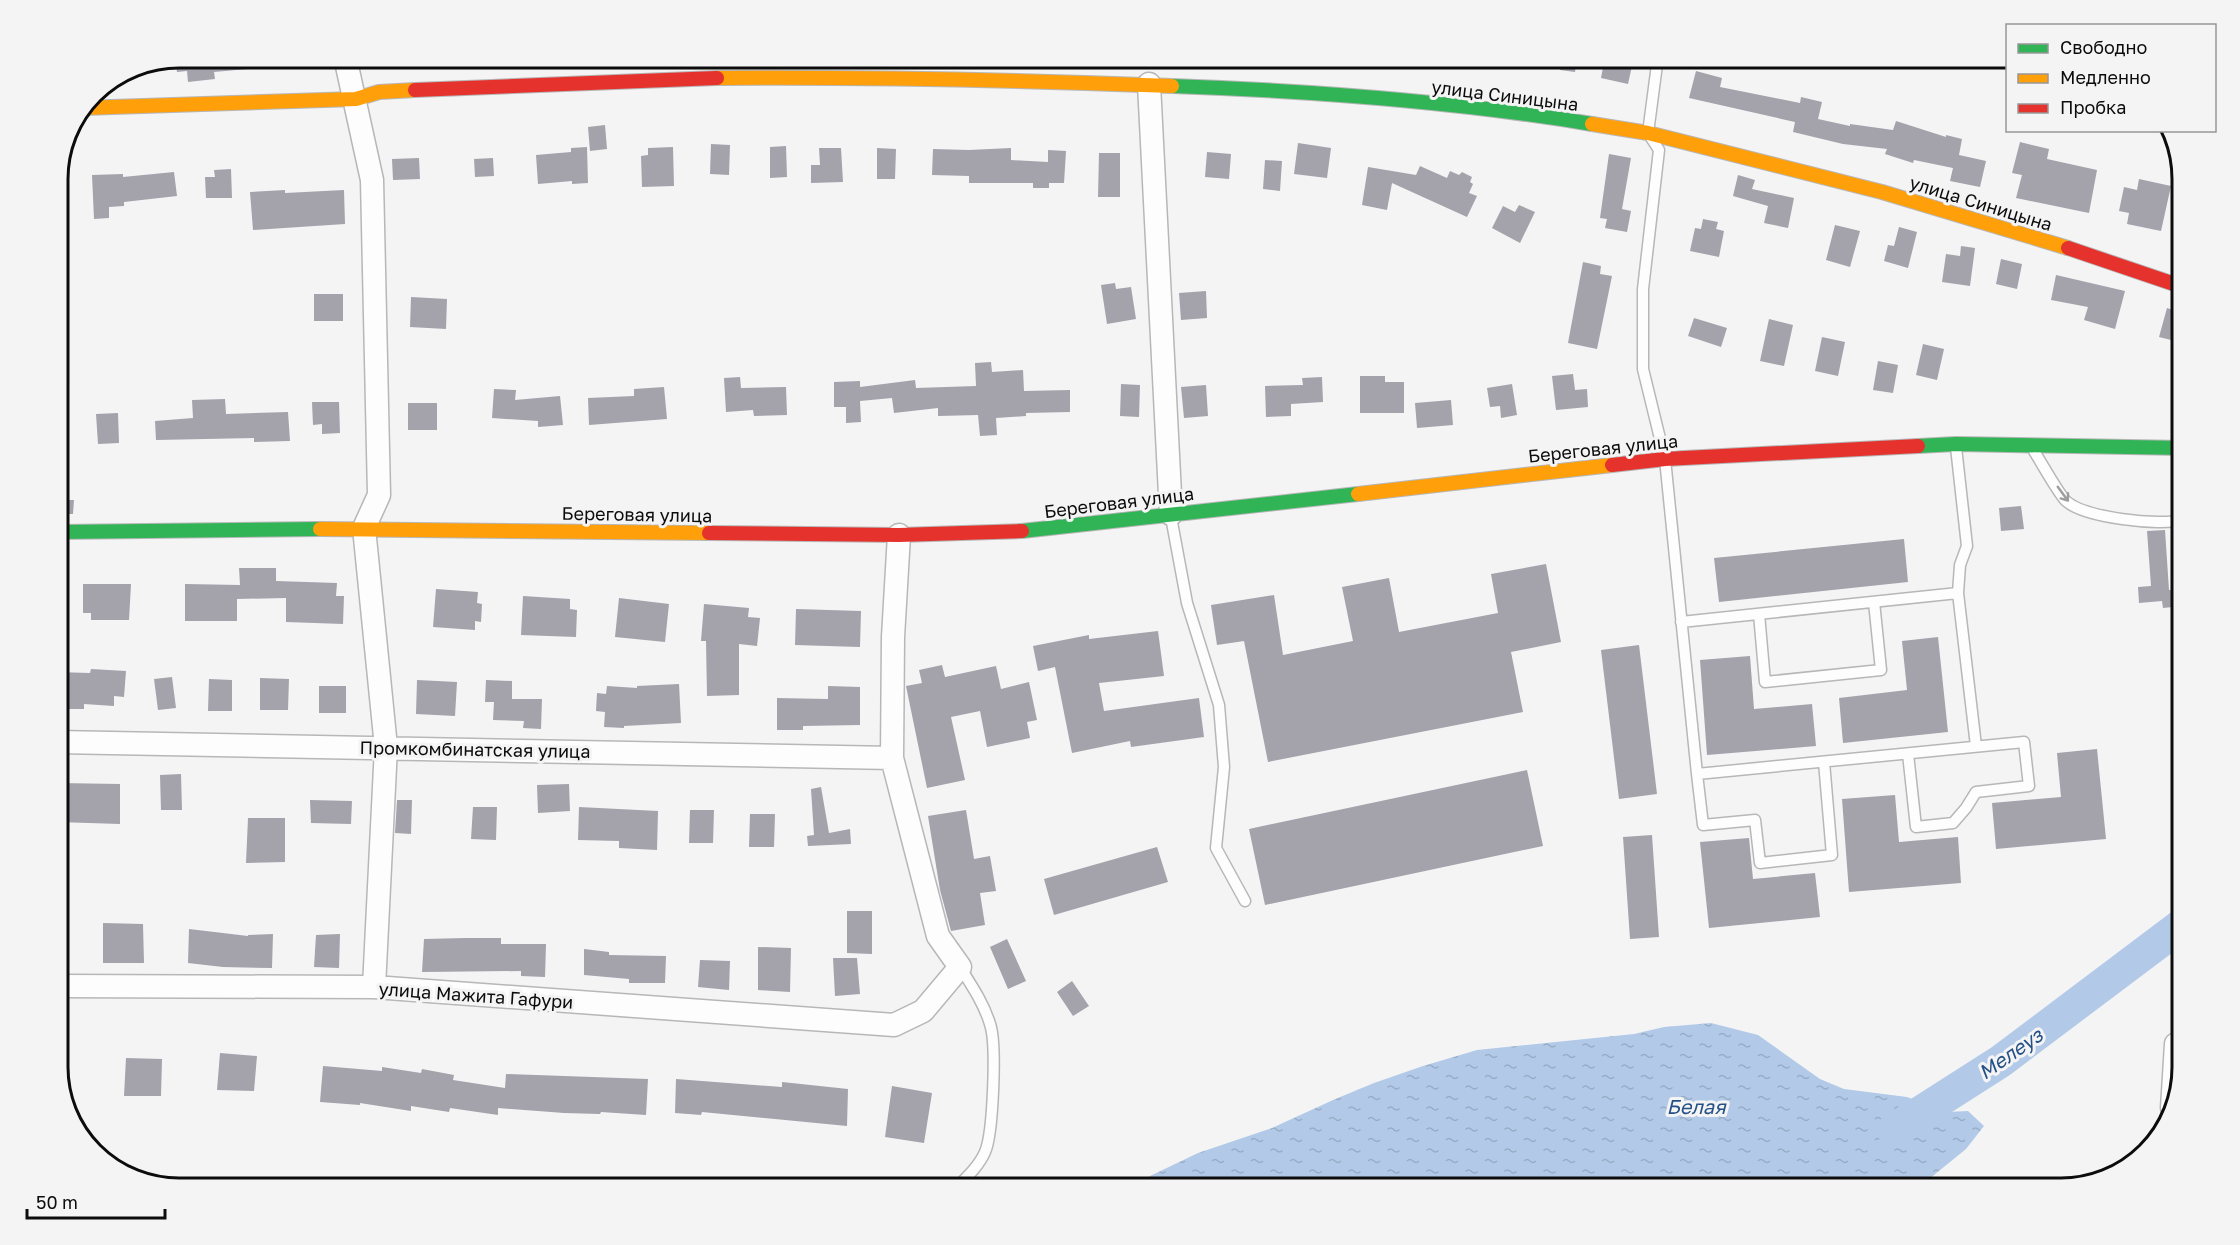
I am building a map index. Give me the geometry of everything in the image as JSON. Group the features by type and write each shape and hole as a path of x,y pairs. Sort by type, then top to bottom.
{"main road":[{"name":"улица Синицына","path":"93,108 356,99 379,92 675,79 831,77 1149,84 1275,90 1527,113 1648,133 1882,192 2082,252 2172,283"},
{"name":"Береговая улица","path":"68,532 364,528 899,535 1029,531 1665,459 1956,444 2172,448"}],"street":[{"path":"348,68 372,180 379,495 364,528 386,747 374,987"},
{"path":"1149,84 1171,514"},
{"path":"899,535 893,637 892,758 938,936 960,967"},
{"name":"Промкомбинатская улица","path":"68,742 892,758"},
{"name":"улица Мажита Гафури","path":"68,986 374,987 894,1025 923,1011 960,967"}],"lane":[{"path":"1657,68 1648,133 1659,150 1643,289 1643,369 1665,459 1703,825 1755,820 1760,862 1832,855 1824,762"},
{"path":"1956,444 1967,546 1960,565 1958,593 1977,746"},
{"path":"2031,445 2067,502 2100,516 2172,523"},
{"path":"1171,514 1187,603 1219,705 1224,767 1216,848 1245,901"},
{"path":"1681,622 1958,593"},
{"path":"1759,614 1765,682 1881,670 1874,602"},
{"path":"1697,774 2024,742 2029,786 1976,792 1953,823 1916,827 1908,754"},
{"path":"960,967 979,997 991,1026 993,1050 991,1118 985,1152 966,1178"}],"water":[{"name":"Белая","path":"1711,1023 1758,1035 1820,1079 1844,1089 1907,1097 1946,1112 1968,1111 1984,1126 1966,1149 1930,1178 1146,1178 1198,1153 1272,1128 1374,1083 1477,1050 1634,1034 1664,1027"}],"building":[{"path":"176,68 259,68 214,72 215,79 188,82 187,71 177,72"},
{"path":"1560,68 1576,68 1575,72 1560,70"},
{"path":"1603,68 1632,68 1628,84 1601,78"},
{"path":"1696,71 1722,78 1720,87 1800,103 1801,97 1822,102 1818,119 1850,126 1850,124 1893,130 1896,121 1946,137 1946,135 1962,139 1959,155 1986,161 1980,187 1950,181 1953,168 1914,160 1913,163 1885,154 1887,149 1843,144 1793,132 1795,122 1689,98"},
{"path":"605,125 607,149 590,151 588,127"},
{"path":"2020,142 2049,149 2047,159 2097,170 2089,213 2016,198 2022,175 2012,173"},
{"path":"1298,143 1331,148 1327,178 1294,174"},
{"path":"711,144 730,145 729,175 710,174"},
{"path":"786,146 787,177 770,178 770,147"},
{"path":"587,147 588,183 572,184 572,181 538,184 536,155 571,152 571,148"},
{"path":"673,147 674,186 642,187 641,156 648,155 648,148"},
{"path":"819,148 841,148 843,182 811,183 811,165 820,165"},
{"path":"877,148 896,149 895,179 877,179"},
{"path":"1011,148 1011,160 1048,162 1048,150 1066,151 1064,183 1049,183 1049,188 1033,188 1033,183 969,183 969,176 932,175 933,149"},
{"path":"1207,152 1231,154 1229,179 1205,177"},
{"path":"1099,153 1120,153 1120,197 1098,197"},
{"path":"1609,154 1631,158 1622,209 1631,211 1627,232 1605,228 1607,219 1600,218"},
{"path":"419,158 420,179 393,180 392,159"},
{"path":"493,158 494,176 475,177 474,159"},
{"path":"1265,160 1282,161 1280,191 1263,189"},
{"path":"1420,166 1447,178 1450,171 1459,175 1462,172 1472,177 1470,182 1473,184 1469,193 1477,196 1467,217 1392,183 1387,210 1362,205 1368,167 1416,175"},
{"path":"231,169 232,198 206,198 205,177 215,177 214,170"},
{"path":"174,172 177,196 124,202 124,206 109,207 109,218 94,219 92,175 123,174 123,177"},
{"path":"1738,175 1755,180 1752,189 1794,198 1788,228 1764,223 1768,206 1733,196"},
{"path":"2139,179 2171,186 2161,231 2127,224 2129,213 2119,211 2124,187 2137,190"},
{"path":"285,190 285,193 344,190 345,224 253,230 250,192"},
{"path":"1519,205 1535,212 1520,243 1492,228 1503,206 1515,212"},
{"path":"1703,219 1718,222 1716,229 1724,231 1719,257 1690,251 1695,228 1701,229"},
{"path":"1835,225 1860,231 1850,267 1826,260"},
{"path":"1899,227 1917,232 1908,268 1884,261 1888,245 1894,246"},
{"path":"1961,246 1975,248 1970,286 1942,282 1946,254 1960,256"},
{"path":"2001,259 2022,264 2017,289 1996,284"},
{"path":"1583,262 1601,266 1600,274 1612,276 1597,349 1568,343"},
{"path":"2056,275 2125,291 2115,329 2084,320 2088,307 2051,300"},
{"path":"1115,283 1116,289 1131,287 1136,319 1107,324 1101,285"},
{"path":"1206,291 1207,318 1181,320 1179,293"},
{"path":"314,294 343,294 343,321 314,321"},
{"path":"411,297 447,299 446,329 410,327"},
{"path":"2167,308 2172,310 2172,340 2159,337"},
{"path":"1694,318 1727,328 1721,347 1688,336"},
{"path":"1769,319 1793,325 1784,366 1760,361"},
{"path":"1822,337 1845,342 1838,376 1815,371"},
{"path":"1923,344 1944,349 1937,380 1916,375"},
{"path":"1878,361 1898,365 1893,393 1873,390"},
{"path":"991,362 992,372 1023,370 1024,391 1070,390 1070,412 1026,413 1026,416 996,418 997,435 980,436 978,415 938,416 938,408 894,413 892,398 860,401 861,422 846,423 846,407 834,407 834,382 860,381 860,387 915,380 916,388 976,386 975,363"},
{"path":"1573,374 1575,390 1587,389 1588,407 1556,410 1552,376"},
{"path":"1360,376 1385,376 1385,382 1404,382 1404,413 1360,413"},
{"path":"740,377 741,388 786,387 787,415 754,416 753,410 726,412 724,378"},
{"path":"1322,377 1323,402 1291,404 1291,416 1266,417 1265,386 1303,385 1302,378"},
{"path":"1121,384 1140,385 1139,417 1120,416"},
{"path":"1512,384 1517,415 1501,418 1500,406 1490,407 1487,388"},
{"path":"1206,385 1208,416 1184,418 1181,387"},
{"path":"664,387 667,419 589,425 588,398 634,396 634,389"},
{"path":"494,389 516,390 515,400 560,396 563,425 538,427 538,421 492,418"},
{"path":"225,399 226,414 288,412 290,441 254,442 254,438 156,440 155,421 193,418 192,400"},
{"path":"1451,400 1453,425 1417,428 1415,403"},
{"path":"312,402 339,402 340,433 322,434 322,424 313,425"},
{"path":"408,403 437,403 437,430 408,430"},
{"path":"118,413 119,443 98,444 96,414"},
{"path":"68,500 74,500 73,514 68,514"},
{"path":"2021,506 2024,529 2001,531 1999,508"},
{"path":"2165,530 2172,607 2163,608 2162,601 2139,603 2138,587 2151,586 2147,531"},
{"path":"1904,539 1908,582 1719,602 1714,558"},
{"path":"1546,564 1561,642 1511,652 1523,712 1268,762 1244,641 1217,645 1211,605 1274,595 1283,655 1353,641 1342,587 1389,578 1399,632 1498,613 1491,574"},
{"path":"239,568 276,568 276,581 337,583 336,596 344,596 343,624 286,622 286,598 237,599 237,621 185,621 185,584 240,585"},
{"path":"83,584 131,584 129,620 91,620 91,613 83,613"},
{"path":"436,589 478,592 477,603 482,604 481,622 475,621 475,630 433,627"},
{"path":"523,596 570,599 570,609 577,610 576,637 521,635"},
{"path":"619,598 669,604 665,642 615,637"},
{"path":"704,604 749,608 748,617 760,618 757,646 739,644 739,695 707,696 706,641 701,641"},
{"path":"796,609 861,611 860,647 795,645"},
{"path":"1158,631 1164,676 1099,683 1104,711 1199,698 1204,737 1131,747 1130,741 1072,753 1055,667 1038,671 1033,646 1089,635 1089,639"},
{"path":"1938,637 1948,732 1843,743 1839,698 1907,690 1902,641"},
{"path":"1639,645 1657,794 1619,799 1601,650"},
{"path":"1750,656 1754,709 1812,704 1816,746 1707,755 1700,660"},
{"path":"942,665 945,677 996,666 1001,689 1029,682 1037,720 1027,722 1030,738 987,747 980,711 951,717 965,780 927,788 906,686 922,683 919,670"},
{"path":"91,669 126,671 124,697 114,696 114,706 84,704 84,709 68,709 68,672 90,673"},
{"path":"172,677 176,708 158,710 154,679"},
{"path":"260,678 289,679 288,710 260,710"},
{"path":"209,679 232,680 232,711 208,711"},
{"path":"417,680 457,682 455,716 416,714"},
{"path":"486,680 512,681 512,699 542,699 541,729 523,728 524,721 493,720 494,702 485,702"},
{"path":"679,684 681,723 624,726 624,728 604,727 605,712 596,711 597,693 606,694 607,686 637,688 637,686"},
{"path":"319,686 346,686 346,713 319,713"},
{"path":"828,686 860,687 860,725 803,726 803,730 777,730 777,698 828,699"},
{"path":"2097,749 2106,839 1996,849 1992,803 2061,797 2057,753"},
{"path":"1527,770 1543,846 1265,905 1249,829"},
{"path":"181,774 182,810 161,810 160,775"},
{"path":"68,783 120,784 120,824 68,822"},
{"path":"569,784 570,811 538,813 537,785"},
{"path":"821,787 829,833 850,829 851,844 808,846 807,836 814,835 811,789"},
{"path":"1895,795 1899,842 1958,837 1961,883 1849,892 1842,799"},
{"path":"310,800 352,801 351,824 311,823"},
{"path":"397,800 412,800 411,834 395,833"},
{"path":"473,807 497,807 496,840 471,839"},
{"path":"579,807 658,811 657,850 619,848 619,841 578,840"},
{"path":"690,810 714,810 713,843 689,843"},
{"path":"966,810 974,859 990,856 996,891 980,893 985,925 951,931 940,890 928,816"},
{"path":"750,814 775,814 774,847 749,847"},
{"path":"248,818 285,818 285,862 246,863"},
{"path":"1652,835 1659,937 1630,939 1623,837"},
{"path":"1749,838 1753,879 1815,873 1820,917 1709,928 1700,842"},
{"path":"1157,847 1168,882 1054,915 1044,879"},
{"path":"847,911 872,911 872,954 847,953"},
{"path":"103,923 143,924 144,963 103,963"},
{"path":"189,929 248,936 273,934 272,968 223,967 188,963"},
{"path":"340,934 339,968 314,967 316,935"},
{"path":"501,938 501,944 546,944 545,977 521,976 521,971 422,972 424,939"},
{"path":"1007,939 1026,981 1008,989 990,947"},
{"path":"758,947 791,948 790,992 758,990"},
{"path":"584,949 609,952 609,955 666,956 665,983 629,983 629,979 584,975"},
{"path":"833,958 857,958 860,994 835,996"},
{"path":"700,960 730,961 729,990 698,987"},
{"path":"1072,981 1089,1006 1073,1016 1057,992"},
{"path":"220,1053 257,1056 254,1091 217,1090"},
{"path":"126,1058 162,1059 161,1096 124,1096"},
{"path":"323,1066 382,1071 382,1067 421,1073 422,1069 454,1075 453,1080 505,1088 506,1074 648,1079 646,1115 601,1112 600,1114 564,1113 498,1108 498,1115 450,1108 449,1112 411,1106 411,1111 360,1103 360,1105 320,1102"},
{"path":"676,1079 782,1087 782,1082 848,1089 847,1126 702,1112 701,1115 675,1113"},
{"path":"892,1086 932,1093 924,1143 885,1137"}],"waterway":[{"name":"Мелеуз","path":"1893,1130 2001,1061 2172,932"}],"traffic: fast":[{"path":"1172,86 1383,98 1488,109 1592,124"},
{"path":"1918,446 1956,444 2172,448"},
{"path":"1022,531 1358,494"},
{"path":"68,532 320,529"}],"traffic: slow":[{"path":"717,78 945,79 1172,86"},
{"path":"93,108 356,99 379,92 415,90"},
{"path":"1592,124 1648,133 1882,192 2068,248"},
{"path":"1358,494 1612,465"},
{"path":"320,529 709,533"}],"traffic: jam":[{"path":"415,90 717,78"},
{"path":"2068,248 2172,283"},
{"path":"1612,465 1665,459 1918,446"},
{"path":"709,533 899,535 1022,531"}]}
